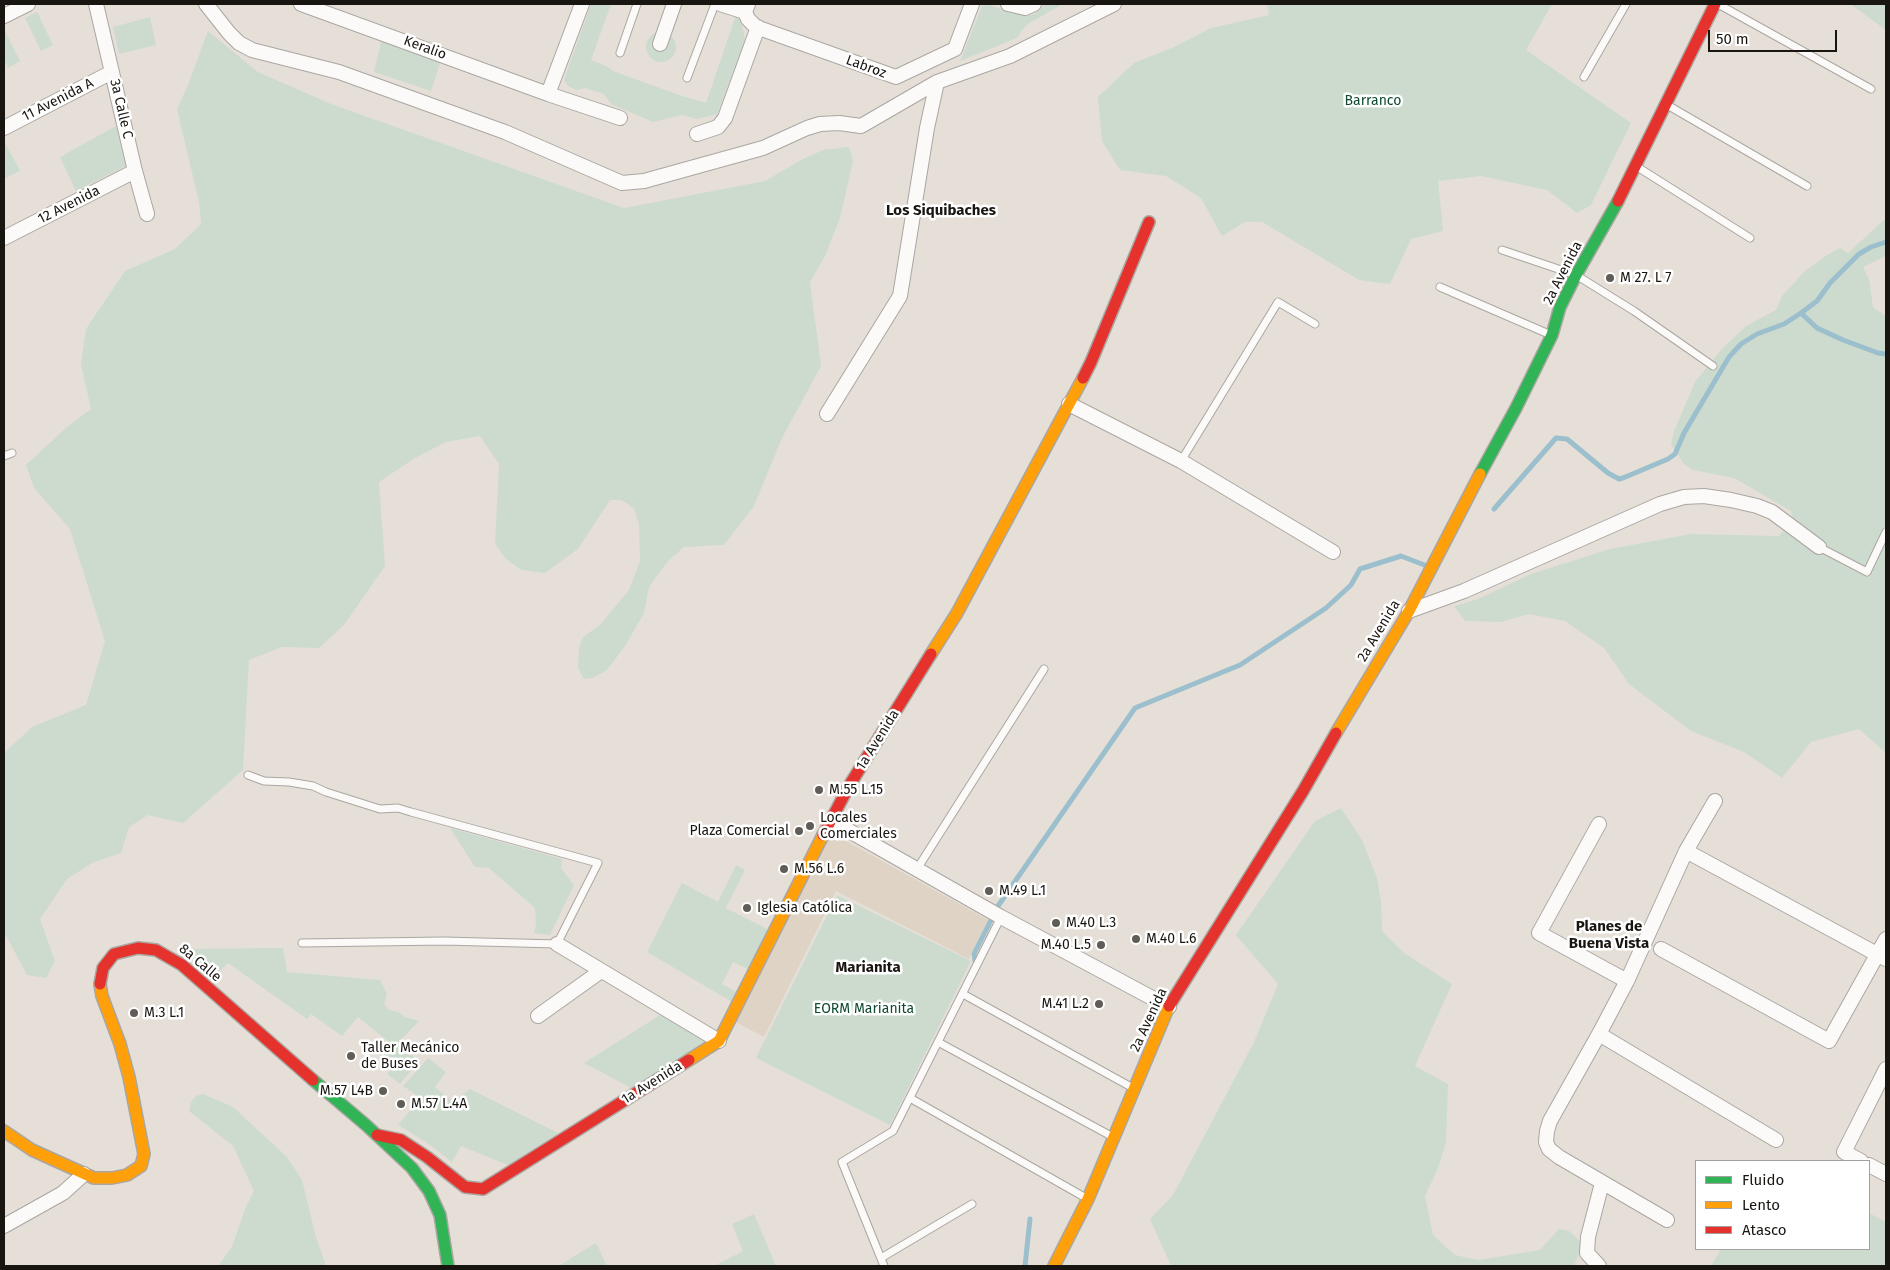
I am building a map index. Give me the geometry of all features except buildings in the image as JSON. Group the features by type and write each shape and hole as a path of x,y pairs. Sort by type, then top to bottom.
{"street":[{"path":"4,16 28,4"},
{"name":"3a Calle C","path":"96,4 146,214"},
{"path":"206,4 239,43 252,50 339,72 496,128 622,183 644,182 763,148 820,124 861,126 937,82 1010,56 1114,4"},
{"name":"Keralio","path":"301,4 548,94 620,118"},
{"path":"548,94 582,4"},
{"path":"660,44 674,4"},
{"name":"Labroz","path":"720,4 747,8 753,24 758,27 896,77 954,49 972,4"},
{"path":"1008,4 1025,8 1034,4"},
{"name":"2a Avenida","path":"1054,1266 1088,1199 1169,1007 1303,792 1351,706 1409,611 1516,408 1552,335 1560,307 1637,166 1717,4"},
{"path":"697,134 718,127 725,118 758,27"},
{"name":"11 Avenida A","path":"4,128 112,72"},
{"path":"827,414 900,296 927,128 937,82"},
{"name":"12 Avenida","path":"4,238 135,171"},
{"name":"1a Avenida","path":"377,1135 402,1140 428,1157 465,1187 484,1189 588,1122 720,1041 830,820 849,786 957,613 1091,362 1149,222"},
{"path":"1069,404 1181,461 1333,552"},
{"path":"1409,611 1464,590 1660,504 1684,497 1704,496 1731,500 1772,512 1819,547"},
{"path":"1668,1220 1559,1157 1549,1149 1546,1142 1547,1131 1550,1121 1627,981 1686,851 1715,801"},
{"path":"830,820 999,916 1169,1007"},
{"path":"1599,824 1539,933 1627,981"},
{"path":"1686,851 1882,957"},
{"path":"1661,948 1829,1041 1882,957 1886,939"},
{"path":"557,944 720,1041"},
{"name":"8a Calle","path":"4,1131 32,1150 84,1174 102,1178 126,1175 137,1170 144,1160 144,1148 126,1065 100,985 102,972 114,954 129,949 147,948 156,950 178,962 377,1135 412,1168 436,1203 443,1226 448,1266"},
{"path":"538,1016 601,970"},
{"path":"1599,1034 1776,1140"},
{"path":"1859,1160 1844,1152 1886,1069"},
{"path":"1870,1166 1886,1174"},
{"path":"4,1226 63,1193 84,1174"},
{"path":"1599,1266 1587,1253 1588,1236 1602,1183"}],"lane":[{"path":"620,53 637,4"},
{"path":"687,78 715,4"},
{"path":"1584,77 1626,4"},
{"path":"1717,4 1871,89"},
{"path":"1666,105 1807,186"},
{"path":"1637,166 1750,238"},
{"path":"1502,250 1576,275 1634,311 1713,366"},
{"path":"1440,287 1552,335"},
{"path":"1181,461 1278,302 1314,324"},
{"path":"4,456 12,452"},
{"path":"1819,547 1867,572 1886,532"},
{"path":"917,869 1044,669"},
{"path":"248,775 264,780 313,786 380,809 398,808 598,864 557,944 444,941 302,944"},
{"path":"884,1266 842,1162 893,1131 963,994 999,916"},
{"path":"963,994 1135,1089"},
{"path":"938,1042 1113,1137"},
{"path":"910,1098 1088,1199"},
{"path":"881,1258 972,1204"}],"shaded area":[{"name":"EORM Marianita","path":"828,831 988,920 969,959 836,891 764,1037 734,1021"}],"green space":[{"path":"591,4 611,4 591,60 613,71 706,103 736,15 742,24 745,40 717,114 697,119 682,115 653,122 611,104 604,94 585,88 576,90 568,86 564,80"},
{"path":"1045,4 1063,4 1026,25 1017,38 960,61 982,6 989,5 1025,16 1034,14"},
{"name":"Barranco","path":"1267,4 1552,4 1526,50 1631,123 1591,205 1577,213 1547,190 1481,176 1438,181 1443,231 1411,239 1390,284 1359,280 1262,222 1245,222 1222,236 1201,198 1166,176 1120,170 1102,141 1098,97 1134,63 1174,47 1211,28 1269,15"},
{"path":"1850,4 1886,4 1886,30"},
{"path":"37,12 53,45 41,51 25,18"},
{"path":"150,17 156,45 119,54 113,27"},
{"path":"4,29 20,61 8,68 4,59"},
{"path":"208,31 258,72 331,104 624,208 765,181 823,150 849,147 853,161 840,218 825,256 810,282 821,366 782,438 754,506 724,545 684,547 668,561 649,587 644,613 625,646 607,670 593,678 584,679 578,668 579,648 583,637 600,625 629,590 640,561 639,524 634,509 621,500 610,500 578,549 545,573 521,570 506,559 495,544 499,464 480,436 446,442 415,458 379,482 385,566 344,625 319,648 282,647 249,660 243,770 183,823 148,815 129,827 121,853 92,863 67,879 40,919 55,961 46,978 27,975 4,932 4,753 32,727 86,705 105,641 70,529 34,488 26,465 68,426 91,409 81,365 86,329 125,271 175,249 201,224 199,202 177,109"},
{"path":"661,32 672,36 676,47 672,58 661,62 650,58 646,47 650,36"},
{"path":"383,34 443,54 431,91 374,72"},
{"path":"116,126 126,166 76,191 60,157"},
{"path":"4,141 20,171 4,179"},
{"path":"1886,218 1886,256 1863,267 1869,279 1873,307 1886,316 1886,753 1859,729 1811,742 1782,778 1744,752 1691,731 1629,684 1604,648 1565,621 1529,614 1501,622 1465,621 1454,606 1478,599 1531,574 1610,549 1691,534 1779,536 1793,520 1791,511 1734,478 1693,470 1684,464 1671,444 1674,431 1695,382 1721,350 1746,326 1776,310 1782,296 1805,271 1840,248 1848,253"},
{"path":"1341,808 1362,840 1377,878 1381,902 1382,931 1404,953 1452,984 1415,1066 1448,1084 1446,1143 1438,1168 1425,1196 1433,1235 1455,1255 1478,1260 1540,1250 1559,1229 1569,1231 1583,1244 1574,1266 1171,1266 1150,1219 1173,1195 1254,1042 1278,984 1236,935 1315,821"},
{"path":"450,828 562,859 561,868 574,885 550,935 534,933 536,924 535,908 489,868 475,867"},
{"path":"736,865 745,870 726,908 769,930 750,970 733,962 722,984 738,993 734,1003 647,952 682,883 718,902"},
{"name":"EORM Marianita","path":"837,895 971,961 890,1125 756,1058"},
{"path":"283,948 287,972 380,980 387,994 384,1004 389,1010 419,1021 398,1043 419,1061 400,1084 387,1074 397,1064 382,1053 390,1043 358,1017 342,1036 311,1014 307,1019 228,963 213,978 178,949"},
{"path":"665,1012 714,1041 635,1090 584,1063"},
{"path":"428,1058 446,1072 435,1087 453,1102 470,1089 558,1133 508,1165 461,1146 452,1162 426,1142 398,1125 421,1098 403,1086"},
{"path":"203,1094 233,1107 287,1157 302,1180 316,1237 326,1266 218,1266 232,1247 245,1209 254,1191 233,1146 189,1111 191,1102 196,1096"},
{"path":"754,1214 776,1266 714,1266 743,1251 732,1224"},
{"path":"1870,1214 1886,1222 1886,1266 1711,1266 1720,1250 1870,1250"},
{"path":"596,1243 607,1266 559,1266 576,1255"}],"waterway":[{"path":"1494,509 1556,438 1567,439 1608,473 1619,479 1668,459 1675,454 1684,433 1729,357 1741,344 1757,334 1784,324 1801,313 1817,301 1830,283 1859,254 1871,247 1886,242"},
{"path":"1801,313 1817,328 1843,340 1878,353 1886,354"},
{"path":"975,961 974,954 998,906 1135,708 1240,665 1326,608 1351,585 1360,569 1401,556 1427,566"},
{"path":"1025,1266 1030,1219"}],"traffic: fast":[{"path":"1480,474 1516,408 1552,335 1560,307 1576,275 1618,201"},
{"path":"313,1080 366,1125 412,1168 429,1191 440,1215 448,1266"}],"traffic: slow":[{"path":"931,654 957,613 1083,378"},
{"path":"1336,733 1409,611 1480,474"},
{"path":"689,1060 719,1041 823,835"},
{"path":"4,1131 32,1150 94,1178 112,1178 127,1175 141,1166 144,1154 129,1077 120,1044 102,996 100,984"},
{"path":"1054,1266 1088,1199 1169,1006"}],"traffic: jam":[{"path":"1618,201 1715,4"},
{"path":"1083,378 1149,222"},
{"path":"823,835 849,786 931,654"},
{"path":"1169,1006 1303,791 1336,733"},
{"path":"100,984 103,968 114,954 138,948 156,950 182,965 313,1080"},
{"path":"377,1135 401,1140 427,1157 465,1187 483,1189 689,1060"}],"place":[{"name":"M 27. L 7","path":"1610,278"},
{"name":"M.55 L.15","path":"819,790"},
{"name":"Locales Comerciales","path":"810,826"},
{"name":"Plaza Comercial","path":"799,831"},
{"name":"M.56 L.6","path":"784,869"},
{"name":"M.49 L.1","path":"989,891"},
{"name":"Iglesia Católica","path":"747,908"},
{"name":"M.40 L.3","path":"1056,923"},
{"name":"M.40 L.6","path":"1136,939"},
{"name":"M.40 L.5","path":"1101,945"},
{"name":"M.41 L.2","path":"1099,1004"},
{"name":"M.3 L.1","path":"134,1013"},
{"name":"Taller Mecánico de Buses","path":"351,1056"},
{"name":"M.57 L4B","path":"383,1091"},
{"name":"M.57 L.4A","path":"401,1104"}],"district":[{"name":"Los Siquibaches","path":"941,211"},
{"name":"Planes de Buena Vista","path":"1609,936"},
{"name":"Marianita","path":"868,968"}]}
